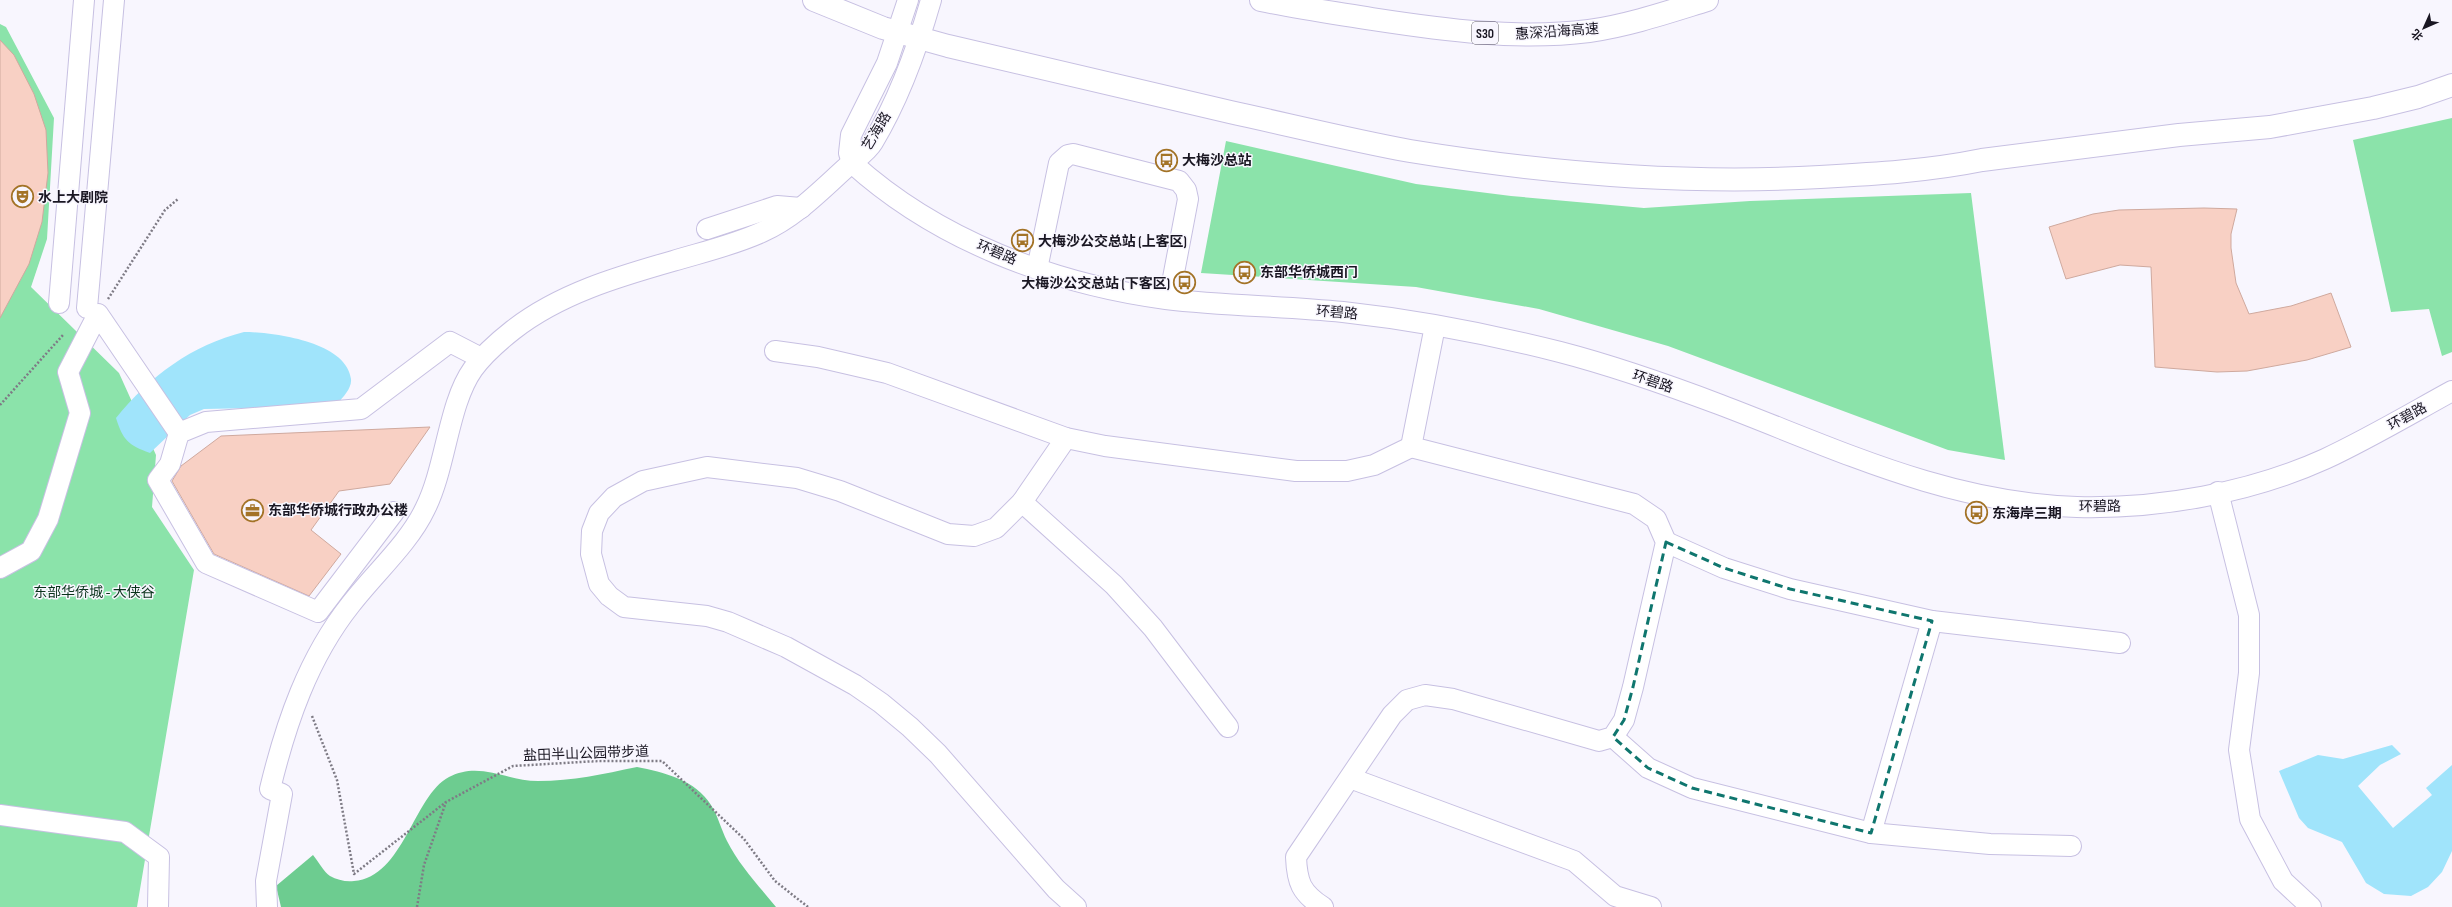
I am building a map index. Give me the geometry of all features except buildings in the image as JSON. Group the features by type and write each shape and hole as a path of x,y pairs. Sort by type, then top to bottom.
{"highway":[{"path":"814,0 919,39 1324,133 1408,150 1562,170 1726,181 1894,173 1950,166 1982,160 2163,137 2270,127 2396,103 2452,85"},
{"name":"惠深沿海高速","path":"1261,0 1407,24 1496,34 1538,35 1590,30 1638,21 1707,0"}],"street":[{"path":"59,303 84,0"},
{"path":"0,568 31,551 48,519 80,412 68,372 93,311 114,0"},
{"name":"艺海路","path":"908,0 898,32 881,75 852,136 849,154 852,163 872,143 902,84 919,39 931,0"},
{"path":"1037,269 1060,163 1068,155 1073,154 1179,181 1184,186 1188,199 1169,299"},
{"path":"267,907 266,881 282,794 270,789 283,739 301,688 318,655 342,616 413,528 425,510 465,384 481,358 526,320 572,295 625,275 742,240 773,227 801,208 852,163"},
{"name":"环碧路","path":"852,163 881,187 939,225 988,249 1037,269 1092,285 1169,299 1341,312 1435,326 1504,339 1632,373 1719,404 1888,471 1969,493 2051,505 2097,507 2175,502 2281,475 2322,460 2452,391"},
{"path":"707,229 777,206 801,208"},
{"path":"93,311 139,371 179,433 170,464 158,480 206,563 318,612 394,512"},
{"path":"1411,447 1435,326"},
{"path":"179,433 206,422 361,409 450,342 481,358"},
{"path":"775,351 818,357 887,373 1066,438 1105,446 1296,471 1347,471 1374,465 1411,447 1634,504 1656,519 1666,542 1624,720 1613,738 1599,741 1453,699 1425,695 1407,700 1392,715 1296,857 1297,879 1310,898 1323,907"},
{"path":"1066,438 1022,502 996,528 974,536 948,534 840,491 797,478 707,467 643,481 614,497 599,513 592,531 591,554 599,584 609,596 624,607 707,616 728,622 786,647 855,685 881,703 910,726 938,754 1046,877 1076,907"},
{"path":"2218,492 2249,615 2249,673 2239,750 2250,819 2283,881 2311,907"},
{"path":"1022,502 1114,585 1153,628 1228,728"},
{"path":"1666,542 1724,568 1790,589 1932,621 2120,643"},
{"path":"1871,833 1932,621"},
{"path":"1613,738 1648,768 1692,788 1871,833 1990,844 2071,846"},
{"path":"1350,778 1574,861 1615,896 1651,907"},
{"path":"0,815 125,832 159,857 158,907"}],"path":[{"path":"0,405 93,311 165,210 178,200"},
{"name":"盐田半山公园带步道","path":"301,688 337,780 354,874 446,802 513,766 598,761 662,761 744,840 775,881 808,907"},
{"path":"417,907 424,864 446,802"}],"highlighted area":[{"path":"1666,542 1724,568 1790,589 1932,621 1871,833 1692,788 1648,768 1613,737 1624,720 1633,687"}],"green space":[{"name":"东部华侨城 - 大侠谷","path":"0,24 6,27 54,118 47,239 31,287 119,373 156,455 152,507 194,570 137,907 0,907"},
{"path":"2452,118 2452,352 2442,356 2429,309 2391,312 2353,140"},
{"path":"1226,141 1416,184 1511,196 1644,208 1750,201 1971,193 2005,460 1948,450 1668,346 1539,309 1416,287 1201,273"},
{"path":"637,767 678,778 697,789 705,796 718,818 727,841 737,858 776,907 281,907 276,886 313,855 330,876 345,881 354,881 371,876 385,866 397,851 426,801 437,787 449,777 460,773 483,771 527,780 551,781 588,777"}],"water":[{"path":"244,332 290,337 323,348 337,356 346,366 351,379 349,389 338,403 315,407 204,409 190,415 150,453 127,441 121,432 116,418 143,389 173,364 190,354 207,345"},
{"path":"2392,745 2401,754 2380,765 2358,786 2393,828 2432,795 2426,788 2452,765 2452,851 2442,872 2428,887 2411,896 2384,894 2366,883 2342,842 2308,828 2299,818 2279,771 2318,755 2343,759"}],"place":[{"name":"大梅沙总站","path":"1166,160"},
{"name":"水上大剧院","path":"23,197"},
{"name":"大梅沙公交总站 (上客区)","path":"1022,241"},
{"name":"东部华侨城西门","path":"1245,272"},
{"name":"大梅沙公交总站 (下客区)","path":"1185,283"},
{"name":"东部华侨城行政办公楼","path":"253,510"},
{"name":"东海岸三期","path":"1976,513"}]}
